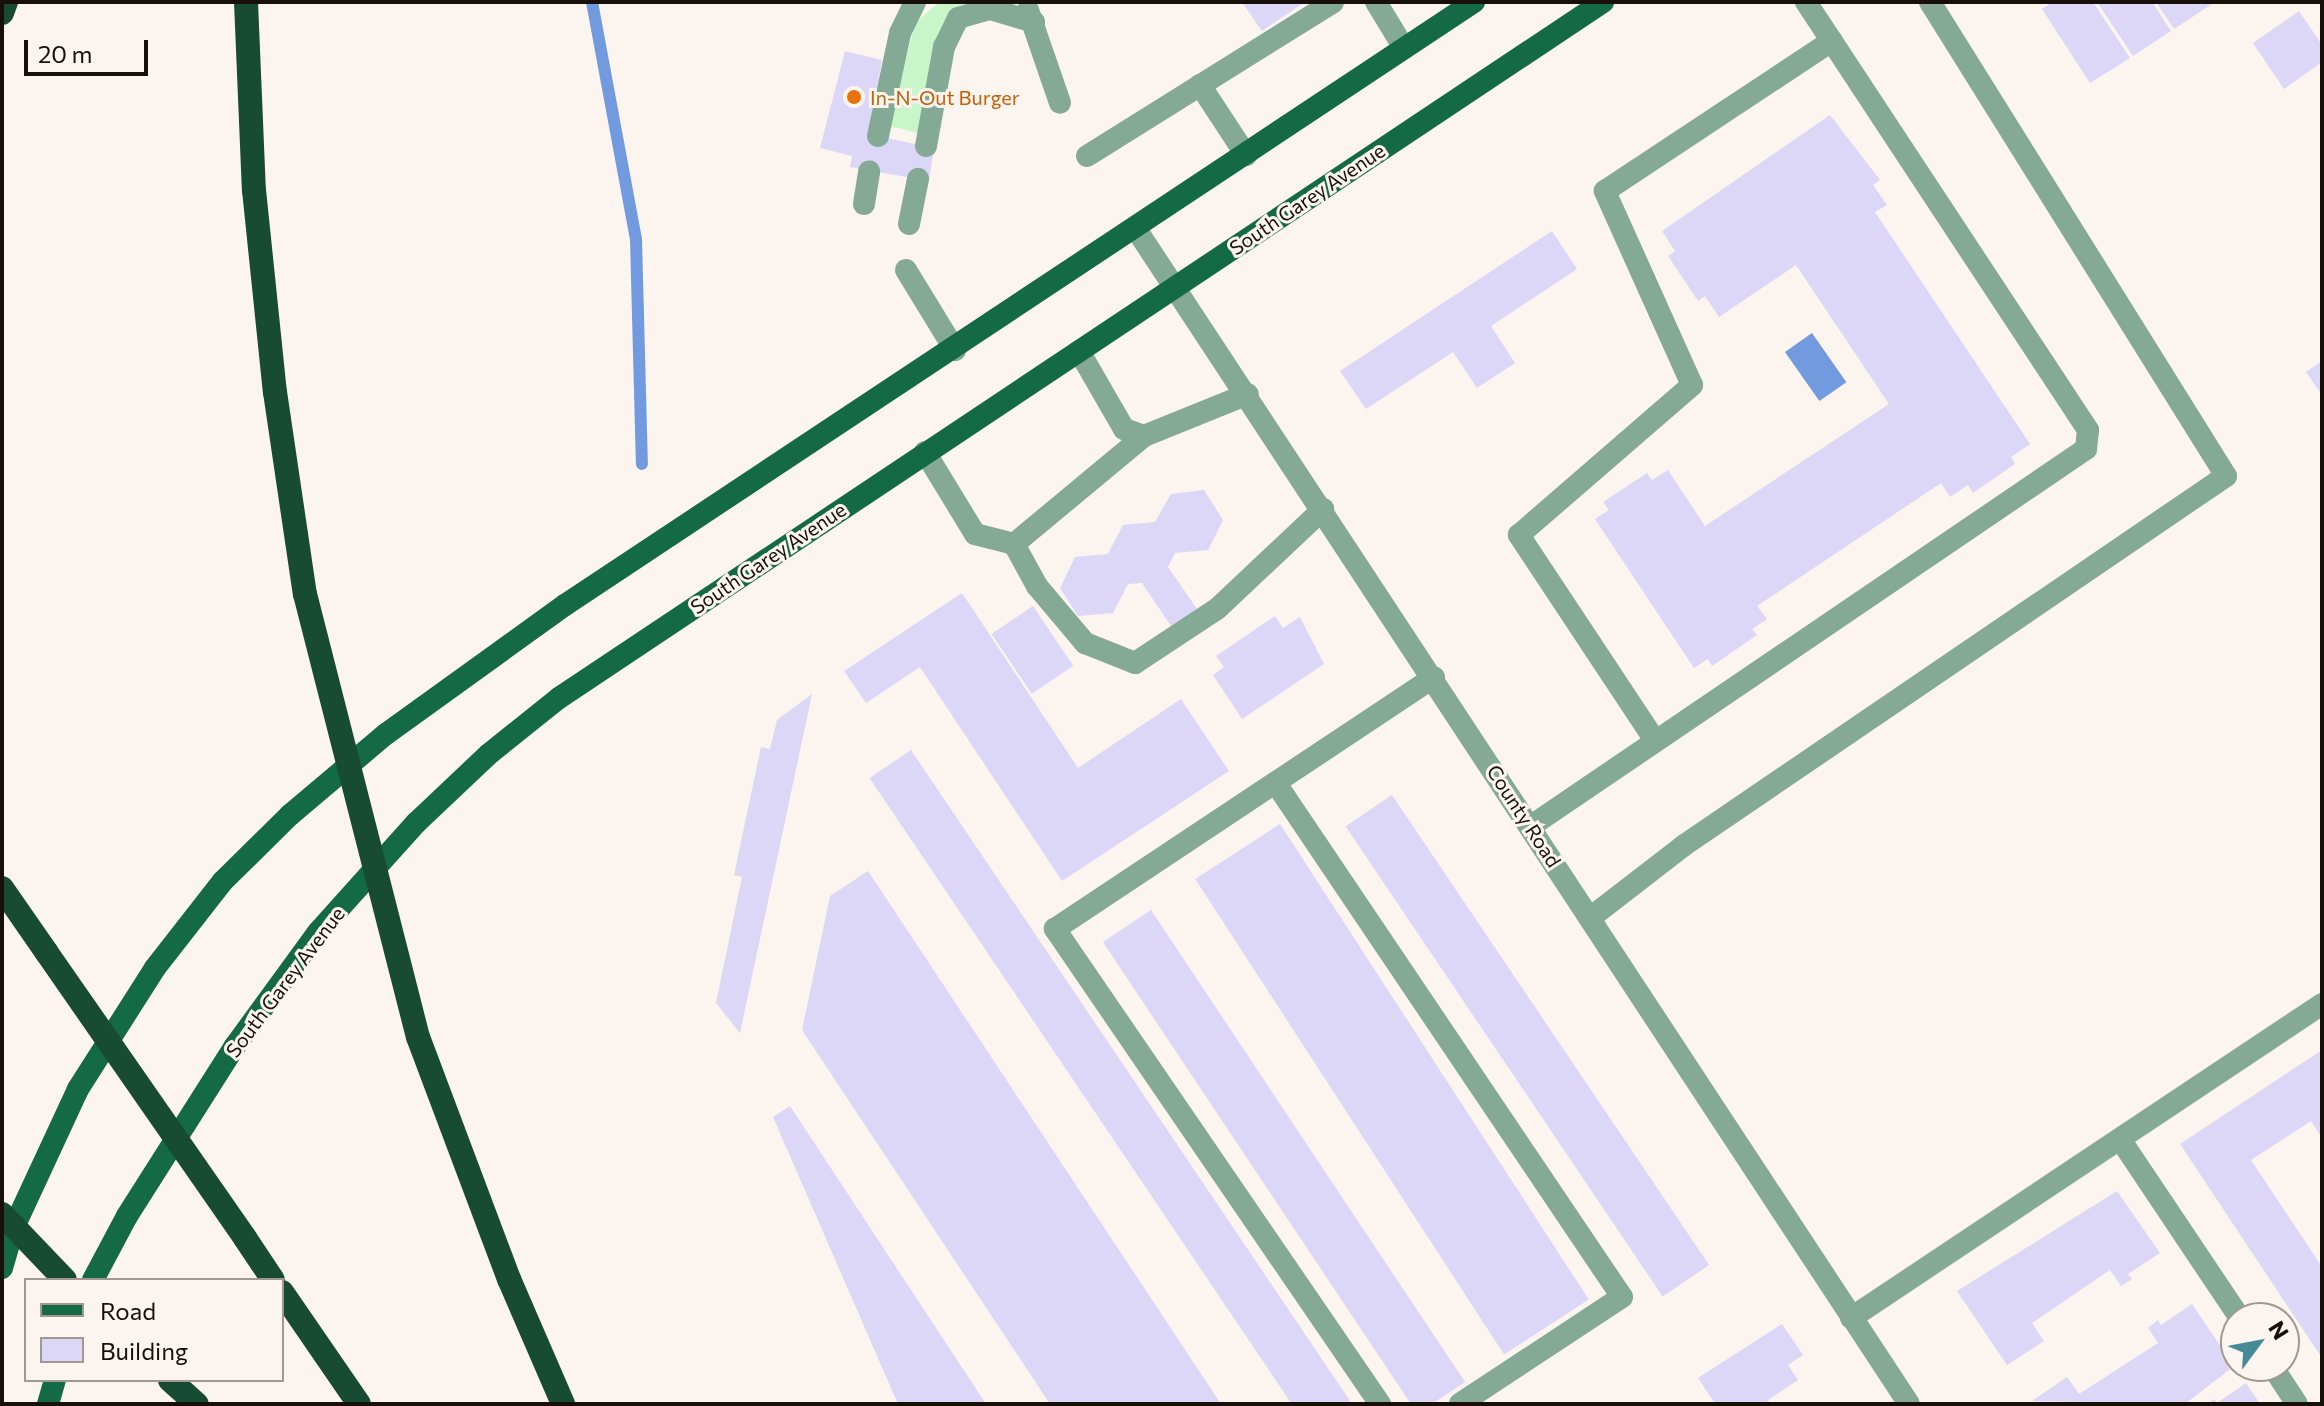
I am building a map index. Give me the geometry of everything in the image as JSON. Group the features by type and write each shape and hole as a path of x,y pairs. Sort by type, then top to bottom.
{"highway":[{"path":"2,13 6,2"},
{"path":"246,2 254,190 275,392 305,594 418,1037 509,1279 563,1404"},
{"path":"2,888 272,1278"},
{"path":"8,1221 63,1278"},
{"path":"284,1295 359,1404"},
{"path":"172,1382 197,1404"}],"main road":[{"path":"2,1268 8,1221 78,1089 155,968 223,881 290,815 386,734 528,631 955,350 1474,2"},
{"name":"South Garey Avenue","path":"94,1278 127,1216 235,1046 319,931 416,823 559,698 1603,2"},
{"path":"48,1404 54,1382"}],"street":[{"path":"878,136 900,33 915,2"},
{"path":"1087,156 1333,2"},
{"path":"1376,2 1404,48"},
{"path":"1531,826 1654,739 2086,449 2088,430 1806,2"},
{"path":"1590,918 1683,846 2226,476 1930,2"},
{"path":"926,146 944,47 958,18 990,9 1028,12 1060,103"},
{"path":"1654,739 1519,535 1692,385 1605,191 1832,41"},
{"path":"1200,85 1246,155"},
{"path":"864,204 869,171"},
{"path":"909,224 918,179"},
{"name":"County Road","path":"1136,229 1178,285 1909,1404"},
{"path":"906,270 955,350"},
{"path":"1079,351 1124,429 1144,436"},
{"path":"1014,544 1144,436 1248,394"},
{"path":"925,452 975,534 1014,544 1037,586 1085,643 1135,663 1217,609 1323,509"},
{"path":"1380,1404 1055,929 1277,785 1434,677"},
{"path":"1277,785 1622,1297 1460,1404"},
{"path":"1851,1318 2322,1004"},
{"path":"2120,1139 2229,1302"},
{"path":"2283,1382 2297,1404"}],"green space":[{"path":"939,2 984,2 969,5 923,134 889,126 915,23"}],"water":[{"path":"1812,333 1846,382 1819,401 1785,352"}],"building":[{"path":"1242,2 1305,2 1262,31"},
{"path":"2053,2 2093,2 2130,58 2090,83 2042,9"},
{"path":"2097,2 2152,2 2171,31 2133,56"},
{"path":"2156,2 2211,2 2212,4 2174,29"},
{"path":"2299,11 2322,45 2322,62 2284,89 2253,43"},
{"name":"In-N-Out Burger","path":"845,51 882,60 868,134 934,148 929,181 850,167 852,156 820,148"},
{"path":"1830,115 1880,180 1873,185 1887,205 1875,212 2030,444 2011,457 2015,464 1973,493 1968,485 1950,497 1941,483 1757,606 1767,619 1752,629 1757,635 1712,666 1708,659 1694,668 1595,519 1609,510 1603,502 1647,473 1652,480 1668,470 1705,526 1889,404 1796,265 1719,317 1705,296 1698,301 1668,256 1675,251 1662,231"},
{"path":"1552,231 1577,269 1491,326 1515,363 1477,388 1453,352 1366,409 1340,371"},
{"path":"2322,361 2322,395 2306,372"},
{"path":"1204,490 1223,520 1208,550 1175,553 1168,567 1197,609 1171,626 1142,583 1128,584 1113,613 1078,616 1060,588 1075,557 1108,554 1123,525 1155,522 1171,494"},
{"path":"962,593 1078,768 1181,699 1229,771 1062,881 920,667 866,703 844,671"},
{"path":"1033,606 1073,666 1032,694 992,634"},
{"path":"1275,616 1283,628 1300,617 1324,664 1242,719 1213,675 1224,667 1216,656"},
{"path":"812,694 740,1033 716,1003 742,877 734,875 761,747 770,749 777,720"},
{"path":"911,750 1350,1401 1345,1404 1292,1404 870,778"},
{"path":"1392,795 1709,1265 1663,1296 1346,826"},
{"path":"1280,824 1589,1300 1504,1355 1195,879"},
{"path":"868,871 1221,1404 1050,1404 802,1030 830,896"},
{"path":"1151,910 1465,1382 1432,1404 1411,1404 1103,942"},
{"path":"2322,1050 2322,1138 2311,1121 2251,1160 2322,1267 2322,1358 2300,1325 2300,1302 2285,1302 2180,1144"},
{"path":"790,1106 986,1404 898,1404 773,1117"},
{"path":"2117,1191 2160,1253 2128,1274 2132,1279 2121,1286 2110,1270 2032,1323 2044,1341 2007,1365 1957,1291"},
{"path":"2192,1304 2220,1345 2220,1377 2185,1404 2032,1401 2067,1377 2079,1394 2158,1343 2148,1328 2158,1320 2161,1325"},
{"path":"1782,1324 1803,1355 1788,1365 1798,1380 1768,1400 1771,1404 1711,1404 1714,1402 1698,1378"},
{"path":"2246,1383 2260,1404 2207,1404 2214,1399 2217,1403"}],"waterway":[{"path":"592,2 636,239 642,464"}],"place":[{"name":"In-N-Out Burger","path":"854,97"}]}
